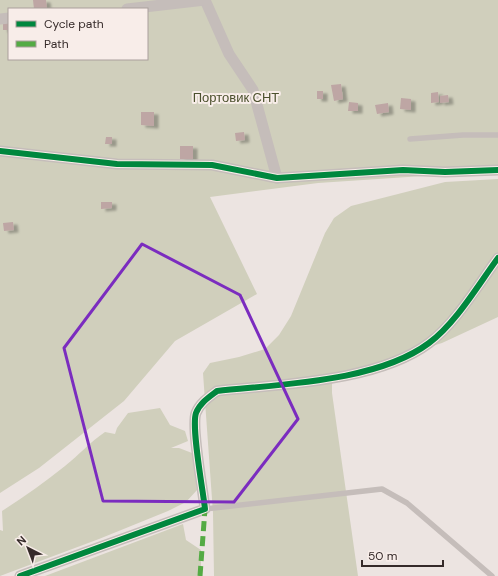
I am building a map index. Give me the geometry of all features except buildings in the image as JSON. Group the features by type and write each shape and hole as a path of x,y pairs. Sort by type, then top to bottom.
{"street":[{"path":"137,8 205,0 229,54 253,90 277,178"},
{"path":"0,151 117,164 212,165 277,178 403,170 445,172 498,170"},
{"path":"20,576 205,509 195,432 196,414 203,402 217,391 348,375 413,354 430,342 453,319 498,258"}],"lane":[{"path":"410,139 463,135 498,135"},
{"path":"205,509 382,489 407,503 492,576"}],"highlighted area":[{"path":"142,244 240,295 298,419 234,502 103,501 64,348"}],"green space":[{"name":"Портовик СНТ","path":"0,0 498,0 498,171 318,183 210,197 257,294 175,341 124,401 39,468 0,493"},
{"path":"498,179 498,317 442,343 332,377 332,393 358,576 214,576 213,513 203,373 210,363 239,357 265,349 279,335 291,316 325,233 334,218 351,206 445,182"},
{"path":"160,408 170,425 185,431 188,441 171,448 179,448 192,453 197,490 186,502 168,511 99,539 0,576 0,530 3,531 2,511 57,472 105,432 115,434 117,428 128,413"},
{"path":"183,524 186,540 201,550 201,576 45,576"}],"marked path":[{"path":"200,576 205,509"}],"cycle path":[{"path":"0,151 117,164 212,165 277,178 403,170 445,172 498,170"},
{"path":"20,576 205,509 195,431 196,413 202,403 217,391 327,379 383,366 408,356 439,335 466,303 498,258"}]}
